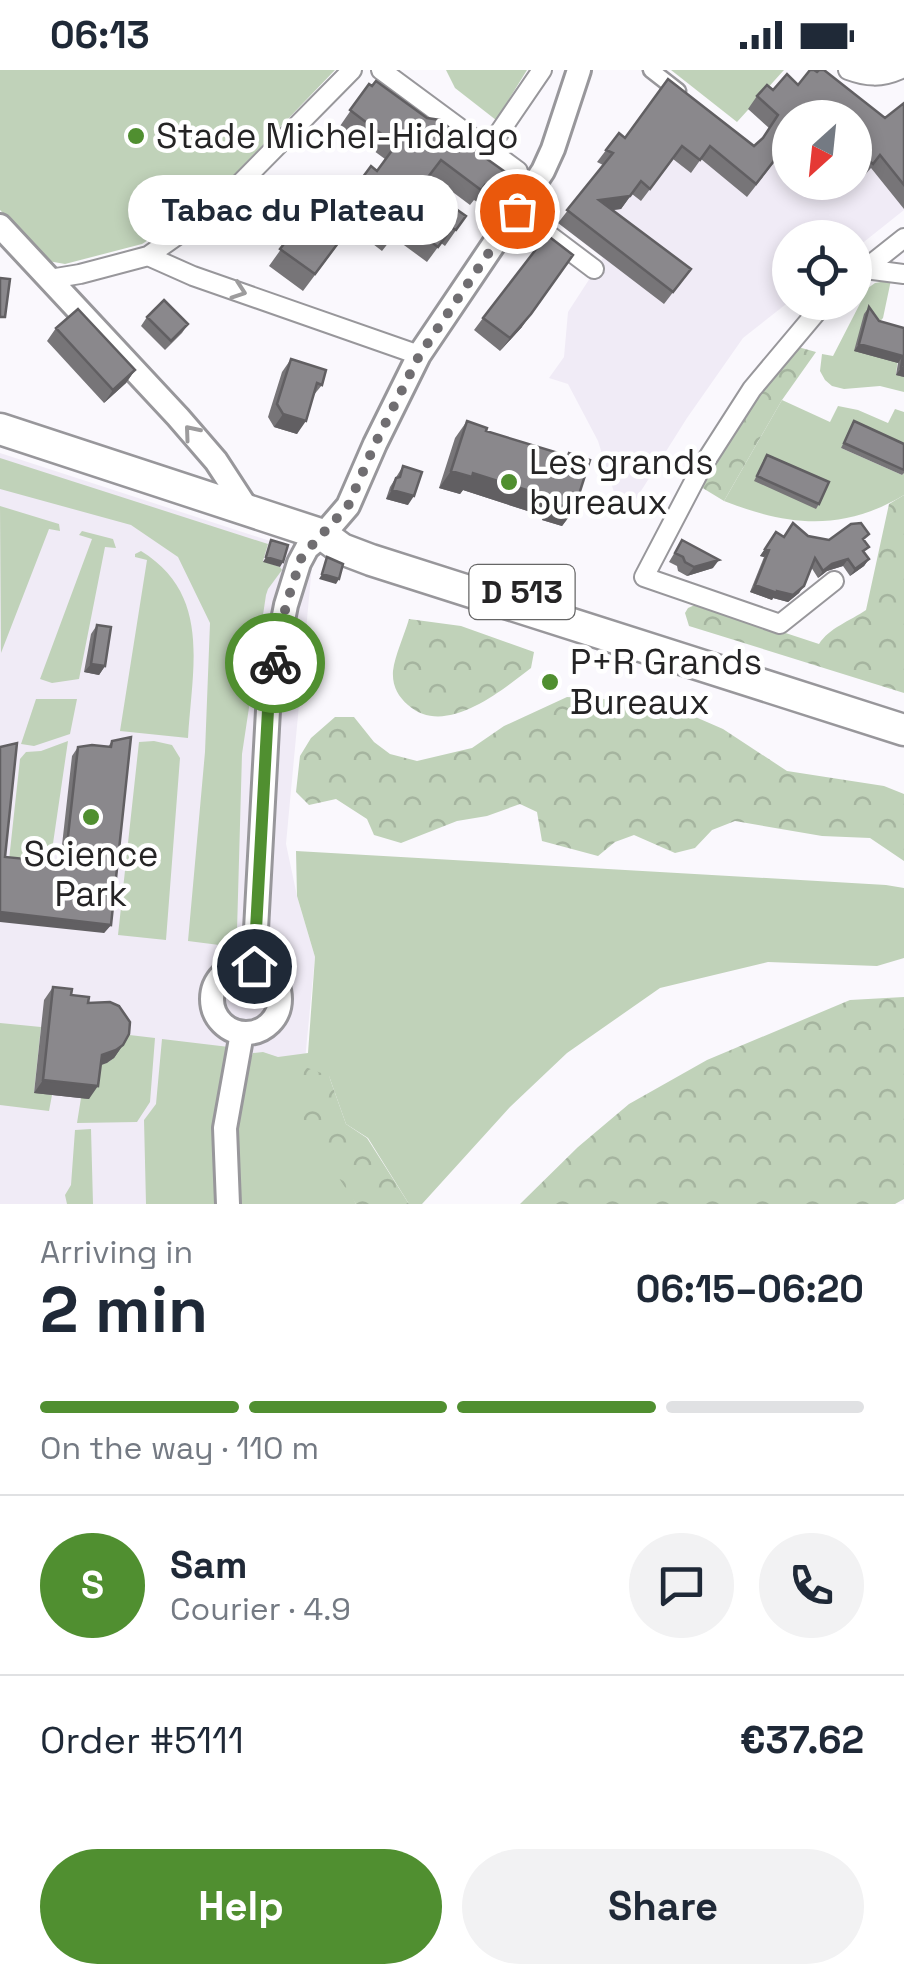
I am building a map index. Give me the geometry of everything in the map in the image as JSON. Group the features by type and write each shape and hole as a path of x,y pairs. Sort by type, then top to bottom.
{"main road":[{"name":"D 513","path":"0,429 323,535 342,549 371,560 904,730"},
{"name":"D 513","path":"323,535 368,541 904,712"}],"street":[{"path":"55,284 148,256 216,208 352,70"},
{"path":"381,70 518,172"},
{"path":"488,149 542,70"},
{"path":"254,966 269,692 286,605 299,563 307,548 348,506 419,356 548,160 579,70"},
{"path":"651,70 692,103"},
{"path":"848,70 883,77 900,70"},
{"path":"517,211 594,269"},
{"path":"0,226 178,417 216,462 248,510"},
{"path":"872,263 904,238"},
{"path":"148,256 193,276 419,356"},
{"path":"872,273 904,274"},
{"path":"809,320 752,389 700,470 644,578 780,624 834,581"},
{"path":"254,966 270,976 280,1002 268,1026 242,1033 219,1020 212,1000 218,980 232,969 254,966"},
{"path":"228,1204 225,1128 242,1033"}],"shaded area":[{"path":"772,124 772,200 872,200 872,157 904,196 904,210 872,235 872,220 772,220 772,315 743,338 629,510 618,505 598,441 568,384 549,378 564,357 568,312 603,258 558,223 603,166 610,146 745,158"},
{"path":"0,453 313,555 286,844 315,957 291,1204 0,1204"}],"green space":[{"name":"Stade Michel-Hidalgo","path":"0,70 335,70 208,202 142,244 65,264 48,261 0,210"},
{"path":"446,70 527,70 496,120 455,88"},
{"path":"671,70 784,70 737,122"},
{"path":"891,280 883,318 874,328 901,335 896,374 904,377 904,392 880,386 832,386 820,371 822,354 833,356 852,320 872,320 875,283"},
{"path":"798,347 816,352 782,400 724,501 701,487 756,399"},
{"path":"782,400 830,422 838,406 888,423 895,409 904,412 904,449 841,448 902,475 904,472 904,495 859,515 815,521 770,516 724,501"},
{"path":"0,458 268,544 263,561 282,570 266,595 242,754 237,931 233,944 188,941 205,752 210,623 178,557 131,525 0,489"},
{"path":"904,495 904,693 689,626 685,613 697,604 819,644 834,629 866,610 889,504"},
{"path":"0,506 59,524 60,531 49,529 1,653"},
{"path":"82,531 113,539 116,548 105,547 79,679 52,683 40,679 92,539 79,535"},
{"path":"141,551 164,569 179,589 188,611 194,659 188,738 120,731 147,560 135,557"},
{"path":"409,619 461,626 534,652 531,668 472,708 439,716 423,714 404,702 394,681 394,665"},
{"path":"567,697 661,702 723,729 787,771 884,786 904,794 904,861 870,838 822,836 735,821 712,830 695,848 675,853 634,835 615,842 598,856 542,841 537,812 520,804 457,821 401,843 374,835 367,819 336,799 309,805 296,792 300,756 311,738 335,717 354,717 374,742 390,754 417,761 472,748 504,726"},
{"path":"36,699 77,699 70,734 34,746 21,744"},
{"path":"68,741 50,864 9,860 20,759 26,752"},
{"path":"139,742 172,745 180,758 166,940 118,935"},
{"path":"296,851 904,888 904,958 877,966 768,962 660,988 567,1053 510,1107 422,1204 409,1204 368,1138 346,1124 329,1076 356,1204 237,1204 237,1127 253,1053 278,1057 308,1053 315,957 297,896"},
{"path":"904,997 904,1199 895,1204 520,1204 629,1104 707,1060 850,1000"},
{"path":"0,1023 41,1027 34,1092 52,1095 49,1111 0,1105"},
{"path":"121,1034 155,1038 150,1102 137,1122 77,1123 81,1098 94,1066 115,1056"},
{"path":"162,1039 229,1047 220,1204 146,1204 144,1120 156,1104"},
{"path":"300,1065 329,1076 346,1124 367,1138 409,1204 356,1204 306,1128 291,1075"},
{"path":"91,1129 93,1204 67,1204 75,1130"}],"building":[{"path":"810,70 824,70 862,100 772,100 772,110 757,96 767,85 773,90 787,74 798,85"},
{"path":"668,79 754,146 772,124 772,163 756,184 710,146 700,160 682,146 650,189 641,181 630,196 599,200 691,269 673,292 567,210 613,153 606,150 619,133 625,138"},
{"path":"376,81 427,118 440,120 510,179 501,192 485,185 481,190 441,160 412,198 436,216 446,202 466,216 438,247 404,222 393,235 351,205 362,189 357,185 371,166 377,171 396,145 350,110 369,84 372,86"},
{"path":"904,103 904,185 880,155 873,164 872,108 885,118"},
{"path":"332,200 356,219 315,274 280,249 294,231 304,238"},
{"path":"547,235 573,255 510,338 483,318"},
{"path":"0,278 10,279 5,317 0,317"},
{"path":"164,300 188,324 171,341 147,317"},
{"path":"78,309 135,370 113,390 56,328"},
{"path":"872,311 879,321 904,328 904,369 903,356 859,344 865,320 872,320"},
{"path":"291,359 326,370 322,385 317,383 306,421 283,414 277,404"},
{"path":"467,421 487,428 486,431 590,460 574,510 554,503 555,499 473,473 472,477 451,471"},
{"path":"854,421 904,444 904,470 844,443"},
{"path":"767,455 829,482 819,504 757,476"},
{"path":"403,466 422,472 414,496 392,490"},
{"path":"793,523 808,536 829,540 851,524 861,523 869,534 863,539 869,547 863,551 869,559 855,569 848,559 823,571 815,558 804,586 793,595 755,585 769,550 765,549 776,532 784,537"},
{"path":"271,540 288,545 283,562 266,557"},
{"path":"682,540 719,560 694,567 675,553"},
{"path":"327,557 343,564 339,579 322,574"},
{"path":"97,625 111,627 105,666 91,664"},
{"name":"Science Park","path":"131,737 111,925 0,912 0,747 17,743 5,857 65,863 78,747 111,747 112,741"},
{"path":"53,987 72,989 71,995 89,997 88,1003 110,1002 119,1006 130,1022 123,1045 102,1055 98,1086 43,1080"}],"way so far":[{"path":"275,663 286,605 302,556 348,506 419,356 517,211"}],"place":[{"name":"Stade Michel-Hidalgo","path":"136,136"},
{"name":"Tabac du Plateau","path":"517,211"},
{"name":"Les grands bureaux","path":"509,482"},
{"name":"P+R Grands Bureaux","path":"550,682"},
{"name":"Science Park","path":"91,817"}],"route":[{"path":"254,966 269,692 275,663"}]}
